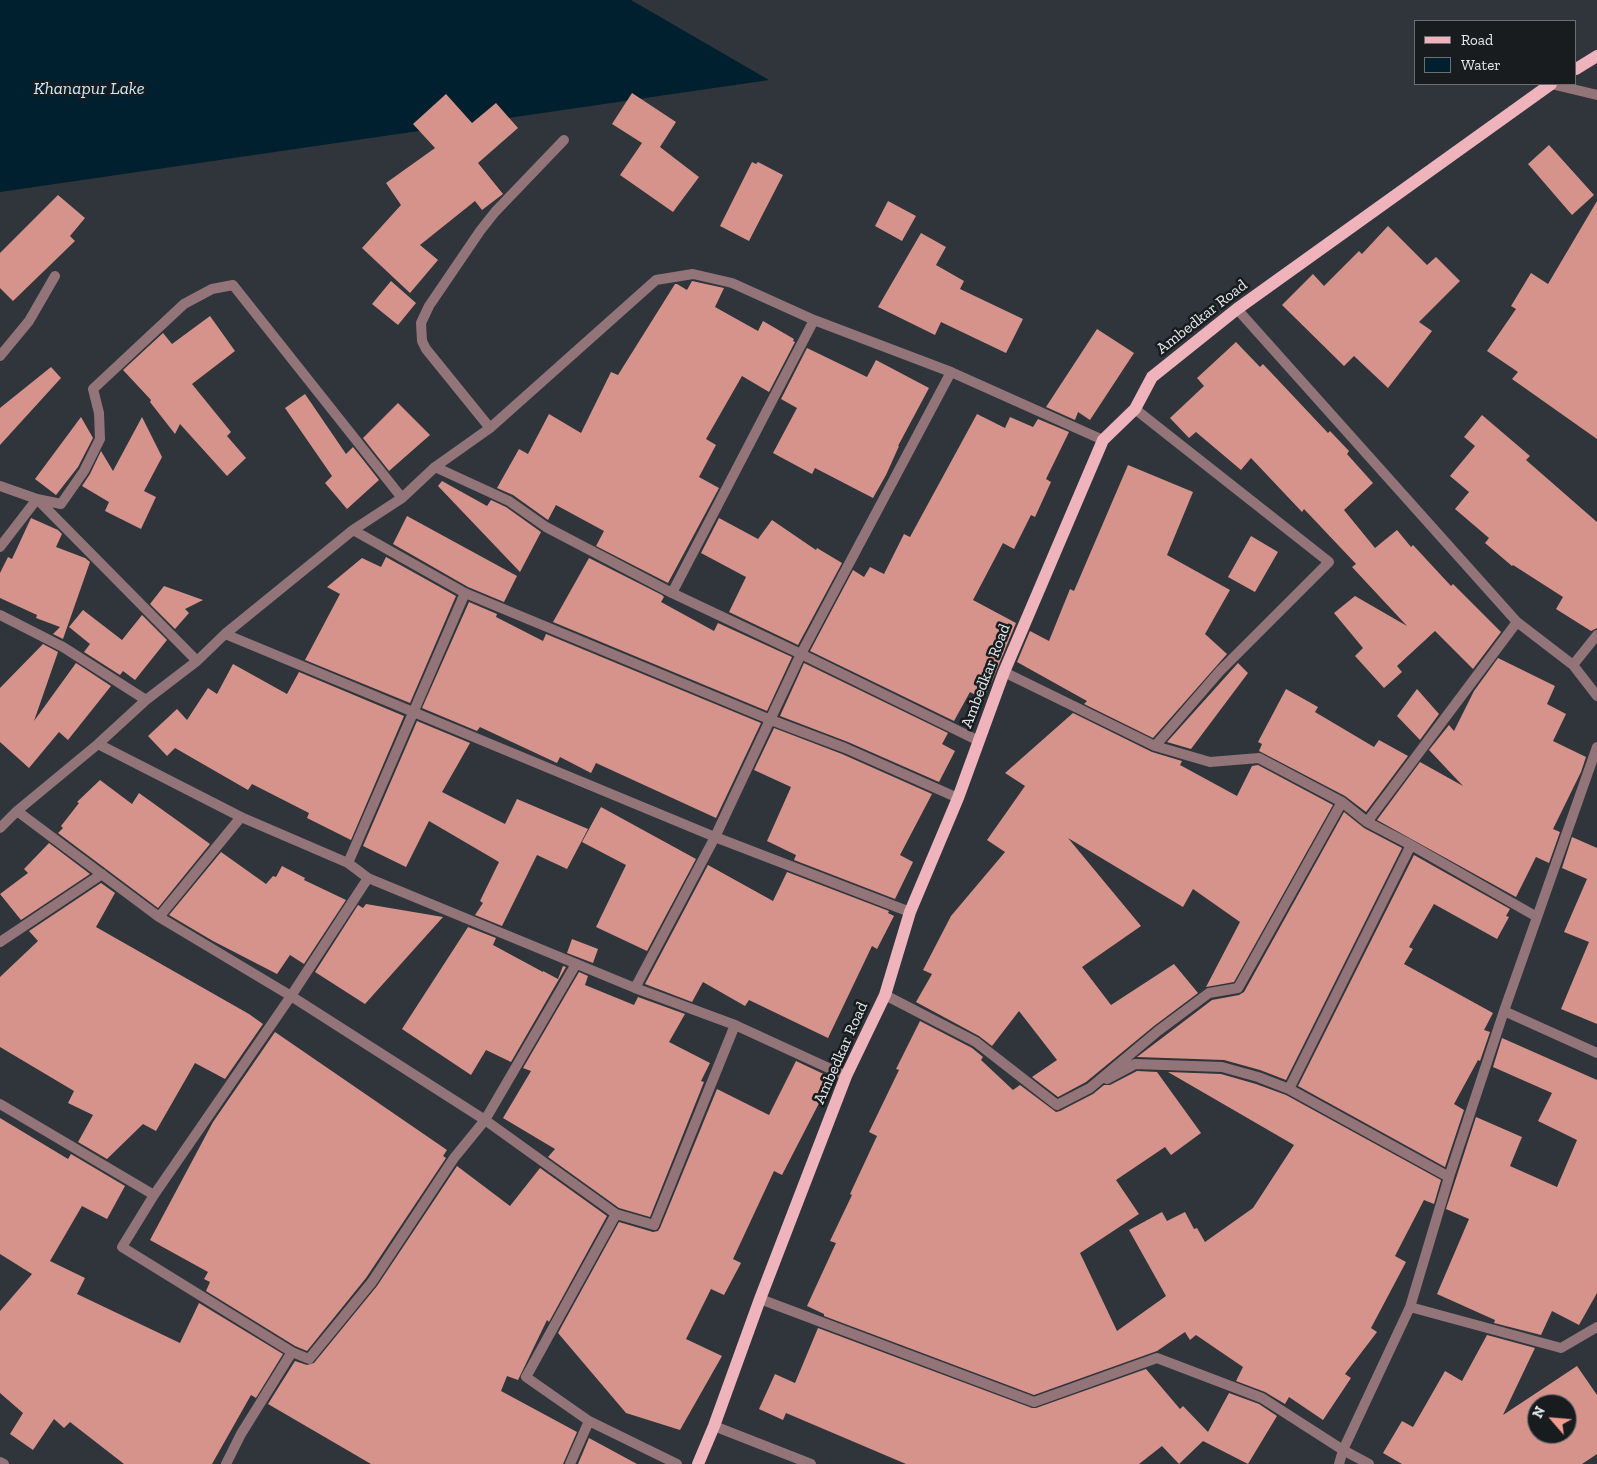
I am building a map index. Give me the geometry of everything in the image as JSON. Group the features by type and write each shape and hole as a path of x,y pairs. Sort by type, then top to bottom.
{"main road":[{"path":"1577,68 1597,56"},
{"name":"Ambedkar Road","path":"698,1464 846,1076 886,995 910,912 958,798 1004,672 1102,440 1135,409 1152,377 1237,309 1550,85"}],"street":[{"path":"1555,85 1597,95"},
{"path":"490,428 426,349 422,341 421,323 428,306 480,231 495,212 564,140"},
{"path":"0,828 17,811 98,744 146,700 197,661 225,634 353,530 402,498 435,467 490,428 656,280 693,274 732,283 814,320 951,372 1102,440"},
{"path":"0,356 29,321 55,276"},
{"path":"0,486 37,499 61,504 84,471 100,439 98,413 92,388 184,304 212,289 233,285 402,498"},
{"path":"1237,309 1517,622 1573,665 1597,696"},
{"path":"672,593 814,320"},
{"path":"635,988 715,837 801,654 951,372"},
{"path":"1135,409 1329,562 1220,672 1156,746"},
{"path":"435,467 509,501 546,527 672,593 978,741"},
{"path":"0,547 37,499"},
{"path":"37,499 197,661"},
{"path":"353,530 465,593 770,720 845,748 958,798"},
{"path":"348,863 465,593"},
{"path":"0,615 63,647 146,700"},
{"path":"1367,822 1517,622"},
{"path":"225,634 715,837 910,912"},
{"path":"1573,665 1597,635"},
{"path":"1004,672 1156,746 1210,762 1258,758 1342,802 1367,822 1537,917"},
{"path":"98,744 241,817 348,863 368,878 635,988 735,1025 846,1076"},
{"path":"1339,1464 1343,1450 1410,1306 1449,1178 1504,1012 1597,747"},
{"path":"1090,1088 1158,1031 1209,993 1238,988 1342,802"},
{"path":"17,811 159,917 291,996 485,1120 616,1214 654,1225 735,1025"},
{"path":"159,917 241,817"},
{"path":"1290,1089 1411,845"},
{"path":"0,942 102,874"},
{"path":"368,878 291,996 154,1195 122,1247 292,1352 309,1359 372,1282 454,1158 485,1120 576,964"},
{"path":"886,995 976,1042 1057,1105 1135,1064 1222,1067 1290,1089 1449,1178"},
{"path":"1504,1012 1597,1053"},
{"path":"0,1104 154,1195"},
{"path":"616,1214 526,1377 589,1420 677,1464"},
{"path":"760,1299 1034,1402 1157,1358 1262,1398 1368,1464"},
{"path":"1410,1306 1561,1348 1597,1327"},
{"path":"226,1464 241,1434 292,1352"},
{"path":"570,1464 589,1420"},
{"path":"714,1426 811,1464"},
{"path":"0,1462 4,1464"}],"water":[{"name":"Khanapur Lake","path":"0,0 631,0 769,80 0,192"}],"building":[{"path":"632,93 676,122 660,147 699,177 673,212 620,175 642,143 612,124"},
{"path":"446,94 472,123 496,103 518,128 478,163 503,194 482,210 475,201 420,245 438,260 410,293 362,248 401,205 386,183 435,148 413,124"},
{"path":"1549,145 1594,195 1572,215 1528,164"},
{"path":"752,162 756,164 758,162 783,175 749,241 720,226"},
{"path":"58,195 85,218 70,236 75,241 13,301 0,288 0,253"},
{"path":"888,201 916,216 902,241 875,226"},
{"path":"1597,201 1597,439 1512,379 1518,372 1487,351 1516,309 1511,306 1531,273 1548,284"},
{"path":"1388,226 1427,265 1436,257 1460,281 1419,322 1432,331 1388,388 1354,356 1344,366 1282,305 1313,274 1324,286 1359,251 1362,254"},
{"path":"921,233 946,247 936,265 964,281 960,289 1023,319 1006,353 941,322 935,335 878,307"},
{"path":"391,281 416,303 398,325 372,304"},
{"path":"692,281 724,288 715,307 758,331 763,321 794,339 793,341 795,342 769,392 742,376 706,439 716,445 699,477 719,488 668,583 596,546 604,531 556,505 548,520 513,495 497,488 519,449 528,454 549,414 581,433 611,372 618,375 675,284 687,290"},
{"path":"210,316 235,351 192,384 231,432 227,436 246,458 227,476 180,424 175,434 150,402 151,400 123,370 163,333 172,344"},
{"path":"1097,329 1134,353 1090,420 1078,412 1075,420 1046,407"},
{"path":"1236,342 1260,367 1263,364 1328,433 1330,431 1349,451 1347,454 1373,483 1344,510 1375,548 1397,530 1411,547 1413,545 1451,586 1453,584 1501,632 1473,669 1435,631 1397,666 1402,672 1384,688 1355,656 1363,648 1334,613 1355,596 1407,626 1352,567 1356,564 1304,509 1302,512 1251,458 1241,470 1196,432 1189,438 1170,418 1204,386 1197,378"},
{"path":"807,348 867,377 876,360 929,388 873,498 815,468 812,474 773,453 797,408 781,399"},
{"path":"51,367 61,378 0,445 0,408"},
{"path":"305,394 346,454 353,447 379,480 347,509 325,483 332,476 285,408"},
{"path":"398,403 430,435 389,471 363,438"},
{"path":"977,414 1005,428 1010,417 1033,427 1038,419 1069,432 1046,479 1051,482 1035,517 1031,515 1014,549 1003,543 973,600 1016,623 983,699 970,692 954,721 810,651 853,570 864,577 870,567 884,574 904,534 910,537"},
{"path":"1482,415 1530,456 1526,460 1597,522 1597,628 1591,631 1556,609 1563,597 1512,566 1485,543 1489,538 1455,509 1469,492 1450,476 1475,446 1464,437"},
{"path":"81,417 93,438 78,467 56,495 35,479"},
{"path":"142,417 162,457 144,491 156,497 141,529 105,511 109,502 82,486 101,451 113,471"},
{"path":"1128,465 1193,492 1167,555 1230,590 1205,634 1227,654 1153,738 1084,704 1087,701 1017,662 1030,631 1049,641 1070,589 1074,591"},
{"path":"442,481 487,506 491,500 506,507 541,532 520,572 438,486"},
{"path":"407,516 517,576 504,602 468,587 393,544"},
{"path":"31,518 58,530 62,534 56,547 85,558 90,562 63,639 53,634 60,627 36,618 37,615 0,598 0,573 8,557 12,559"},
{"path":"719,518 758,539 772,520 816,550 817,548 842,563 798,645 729,612 746,577 701,553"},
{"path":"1251,536 1278,552 1255,592 1228,577"},
{"path":"386,557 456,596 410,703 305,660 340,594 327,587 362,558 381,567"},
{"path":"589,558 662,595 664,597 661,602 714,631 718,623 792,657 767,711 553,622"},
{"path":"164,586 203,600 185,609 189,613 175,629 150,604"},
{"path":"469,602 497,614 496,617 543,641 546,634 761,723 716,818 596,763 591,773 560,757 557,763 480,727 477,731 422,708"},
{"path":"83,610 122,640 142,615 167,640 135,680 123,671 120,675 84,652 90,644 69,627"},
{"path":"43,644 58,652 34,721 76,663 111,686 68,740 59,732 29,768 0,742 0,688"},
{"path":"1498,658 1555,686 1547,704 1566,714 1553,741 1586,757 1581,772 1553,829 1560,832 1549,863 1536,857 1516,897 1377,820 1420,762 1463,786 1429,750 1449,725 1454,731 1474,691"},
{"path":"804,663 948,733 942,744 955,751 939,782 848,742 780,716"},
{"path":"1238,663 1248,673 1191,749 1167,742"},
{"path":"233,664 287,694 299,672 404,716 351,840 307,818 309,813 252,784 248,790 175,748 167,756 148,736 177,709 187,720 208,688 217,694"},
{"path":"1286,689 1318,707 1315,712 1374,747 1379,740 1408,756 1366,812 1345,796 1259,751 1262,744 1258,742"},
{"path":"1417,689 1439,714 1420,740 1397,716"},
{"path":"1073,713 1152,752 1182,761 1180,765 1237,796 1252,766 1258,765 1333,805 1234,982 1206,987 1240,922 1193,889 1183,907 1068,838 1141,926 1082,967 1111,1005 1174,964 1198,993 1154,1026 1086,1082 1058,1097 1032,1077 1057,1060 1019,1011 992,1046 979,1036 916,1002 932,974 923,970 951,916 1005,852 987,840 1025,786 1005,773"},
{"path":"417,721 470,743 442,792 505,824 517,799 588,829 567,869 537,855 502,926 475,915 483,903 480,901 499,862 429,821 406,867 363,846"},
{"path":"774,728 842,754 932,794 900,855 913,862 895,899 794,860 796,855 767,841 791,787 754,770"},
{"path":"100,780 132,804 139,793 210,844 158,908 58,833 63,828 61,826 79,803 77,802"},
{"path":"601,807 696,859 647,951 596,927 626,865 582,842"},
{"path":"1344,812 1364,828 1402,848 1286,1080 1260,1070 1224,1060 1137,1057 1212,1000 1239,995 1244,992"},
{"path":"1572,837 1597,848 1597,1024 1561,1009 1589,942 1564,932 1587,879 1562,868"},
{"path":"49,843 90,874 21,920 0,894 28,873 24,869"},
{"path":"221,852 266,884 273,876 276,877 282,866 305,878 304,880 346,900 304,964 290,955 277,974 213,941 169,915"},
{"path":"1414,855 1510,909 1506,916 1509,917 1497,939 1434,904 1409,947 1413,949 1404,964 1493,1013 1484,1030 1490,1032 1480,1061 1478,1060 1454,1104 1464,1110 1445,1167 1298,1086"},
{"path":"708,865 773,901 787,872 889,911 888,913 894,916 877,949 872,946 828,1038 749,1000 745,1006 703,982 692,1002 645,984"},
{"path":"101,883 115,893 96,927 249,1014 263,1024 225,1079 195,1063 156,1131 143,1124 107,1159 78,1142 93,1115 68,1103 74,1091 0,1047 0,977 38,941 29,931"},
{"path":"366,904 443,917 365,1004 315,972 358,905 363,908"},
{"path":"468,927 496,938 493,945 558,979 563,966 566,967 511,1062 486,1050 471,1075 402,1029"},
{"path":"572,939 598,949 593,963 567,953"},
{"path":"579,972 588,976 585,985 634,1005 638,997 685,1014 669,1042 710,1063 701,1081 704,1082 650,1217 619,1208 548,1157 555,1149 503,1118 531,1071 523,1068"},
{"path":"920,1021 972,1048 983,1057 981,1060 1013,1090 1020,1085 1056,1112 1093,1094 1104,1085 1110,1085 1137,1071 1157,1072 1201,1133 1171,1155 1165,1147 1116,1180 1139,1214 1080,1253 1117,1331 1166,1296 1129,1230 1162,1212 1167,1221 1185,1212 1194,1229 1197,1228 1205,1242 1253,1208 1294,1145 1168,1072 1221,1074 1286,1095 1441,1180 1434,1204 1424,1200 1395,1256 1406,1262 1371,1328 1377,1332 1345,1374 1351,1378 1323,1420 1289,1397 1285,1404 1265,1392 1236,1381 1243,1367 1196,1335 1190,1340 1185,1332 1157,1351 1034,1395 824,1316 824,1314 807,1306 836,1243 830,1241 877,1136 869,1132 899,1070 896,1069"},
{"path":"275,1032 447,1150 443,1156 446,1158 366,1278 307,1351 295,1346 206,1291 210,1282 204,1279 208,1272 150,1240 213,1122"},
{"path":"1502,1038 1597,1080 1597,1293 1579,1325 1552,1311 1541,1335 1494,1323 1495,1320 1437,1294 1469,1219 1446,1209 1476,1117 1522,1137 1510,1166 1557,1187 1577,1140 1538,1121 1552,1093 1493,1067"},
{"path":"796,1061 832,1078 782,1175 774,1171 733,1259 741,1263 724,1295 711,1289 686,1339 722,1356 680,1430 626,1413 558,1333 619,1222 653,1232 658,1231 660,1228 717,1089 769,1115"},
{"path":"0,1118 68,1159 71,1154 125,1186 107,1219 82,1206 50,1261 85,1278 77,1294 180,1343 199,1303 283,1354 256,1398 251,1395 212,1464 124,1464 70,1422 64,1428 54,1419 33,1450 10,1434 23,1413 0,1393 0,1311 32,1274 0,1254"},
{"path":"457,1166 510,1206 540,1168 607,1216 549,1322 547,1320 518,1380 507,1376 501,1391 577,1432 563,1464 371,1464 268,1404 295,1361 307,1365 314,1363 377,1286"},
{"path":"818,1328 1032,1408 1146,1369 1180,1409 1183,1406 1208,1432 1229,1393 1259,1404 1277,1416 1248,1464 1203,1441 1179,1464 1162,1446 1139,1464 906,1464 786,1413 783,1420 759,1409 775,1374 795,1383"},
{"path":"1487,1335 1535,1348 1503,1415 1527,1399 1527,1444 1577,1444 1577,1394 1535,1394 1577,1366 1597,1395 1597,1454 1582,1464 1402,1464 1383,1453 1402,1421 1413,1427 1445,1371 1462,1381"},
{"path":"589,1438 637,1464 578,1464"}]}
